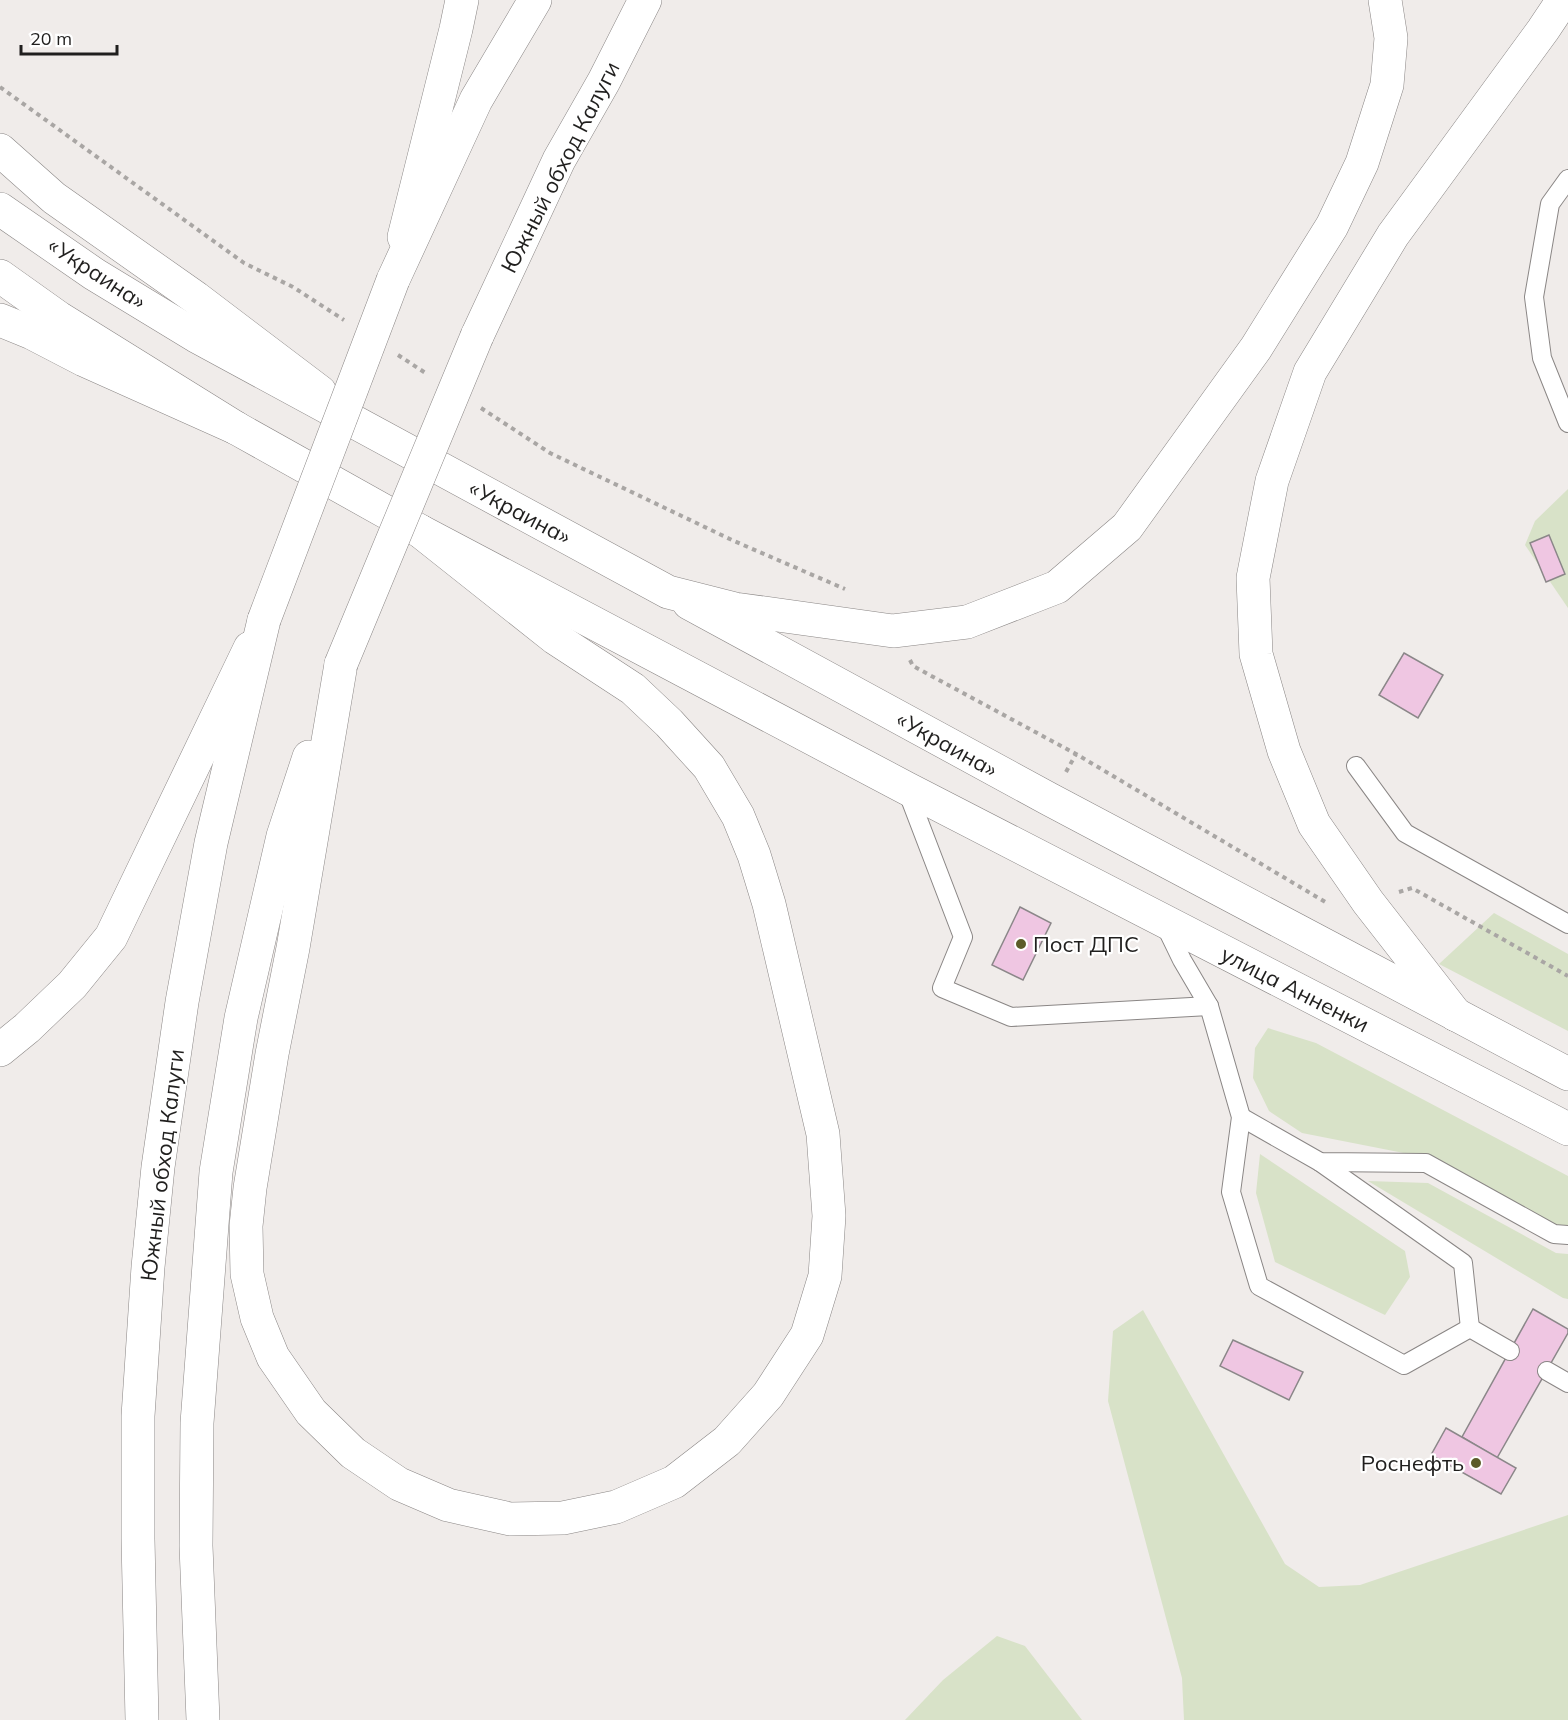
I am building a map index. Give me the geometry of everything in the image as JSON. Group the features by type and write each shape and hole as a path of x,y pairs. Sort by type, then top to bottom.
{"main road":[{"path":"393,280 462,0"},
{"path":"0,1050 72,985 111,937 264,620 393,280 476,100 535,0"},
{"name":"Южный обход Калуги","path":"341,664 477,336 559,160 604,81 645,0"},
{"path":"668,592 735,609 893,631 967,622 1057,587 1127,527 1256,348 1332,225 1362,164 1387,85 1391,38 1385,0"},
{"path":"1563,0 1393,235 1310,372 1272,481 1253,578 1257,654 1284,752 1314,824 1368,902 1456,1015 1568,1074"},
{"path":"0,150 54,198 196,298 371,431"},
{"name":"«Украина»","path":"0,209 94,274 196,336 1049,800 1456,1015"},
{"path":"0,276 59,318 236,428 420,531 906,788"},
{"path":"0,320 236,428"},
{"path":"341,664 250,1188 246,1226 247,1274 256,1318 273,1357 310,1412 353,1453 399,1484 448,1505 510,1519 563,1518 616,1507 674,1482 727,1441 768,1395 807,1335 825,1276 830,1216 823,1134 769,904 754,855 738,816 708,767 669,723 633,689 555,638 420,531"},
{"name":"Южный обход Калуги","path":"142,1720 138,1416 148,1267 158,1167 182,1002 211,843 264,620"},
{"path":"203,1720 196,1546 197,1423 216,1172 241,1018 283,836 341,664"},
{"name":"улица Анненки","path":"906,788 1568,1129"}],"lane":[{"path":"1568,178 1550,204 1534,297 1542,358 1568,423"},
{"path":"1356,766 1405,833 1568,924"},
{"path":"906,788 963,938 942,988 1011,1017 1209,1006"},
{"path":"1164,921 1182,960 1209,1006 1241,1117 1231,1192 1259,1286 1404,1365 1470,1328"},
{"path":"1241,1117 1320,1162 1463,1263 1470,1328"},
{"path":"1320,1162 1426,1163 1554,1234 1568,1235"},
{"path":"1470,1328 1510,1351"},
{"path":"1547,1371 1568,1383"}],"path":[{"path":"0,87 244,263 292,287 352,325"},
{"path":"392,351 431,376"},
{"path":"481,408 550,453 734,541 854,593"},
{"path":"893,631 913,666 1076,754"}],"green space":[{"path":"1568,489 1568,608 1525,545 1535,521"},
{"path":"1494,913 1568,954 1568,1031 1439,964"},
{"path":"1268,1028 1316,1043 1568,1176 1568,1229 1424,1157 1302,1133 1269,1111 1253,1078 1255,1048"},
{"path":"1260,1154 1405,1251 1410,1277 1385,1315 1275,1262 1256,1193"},
{"path":"1368,1181 1428,1183 1556,1253 1568,1254 1568,1299 1563,1298"},
{"path":"1143,1310 1285,1564 1319,1587 1360,1585 1568,1515 1568,1720 1184,1720 1182,1678 1108,1401 1113,1331"},
{"path":"997,1636 1025,1646 1082,1720 905,1720 943,1680"}],"building":[{"path":"1549,535 1565,574 1546,582 1530,543"},
{"path":"1404,653 1443,675 1418,718 1379,695"},
{"name":"Пост ДПС","path":"1020,907 1051,923 1023,980 992,965"},
{"path":"1533,1309 1568,1329 1568,1333 1497,1458 1462,1437"},
{"path":"1233,1340 1303,1372 1289,1400 1220,1366"},
{"name":"Роснефть","path":"1446,1428 1516,1468 1501,1494 1431,1455"}],"place":[{"name":"Пост ДПС","path":"1021,944"},
{"name":"Роснефть","path":"1476,1463"}]}
